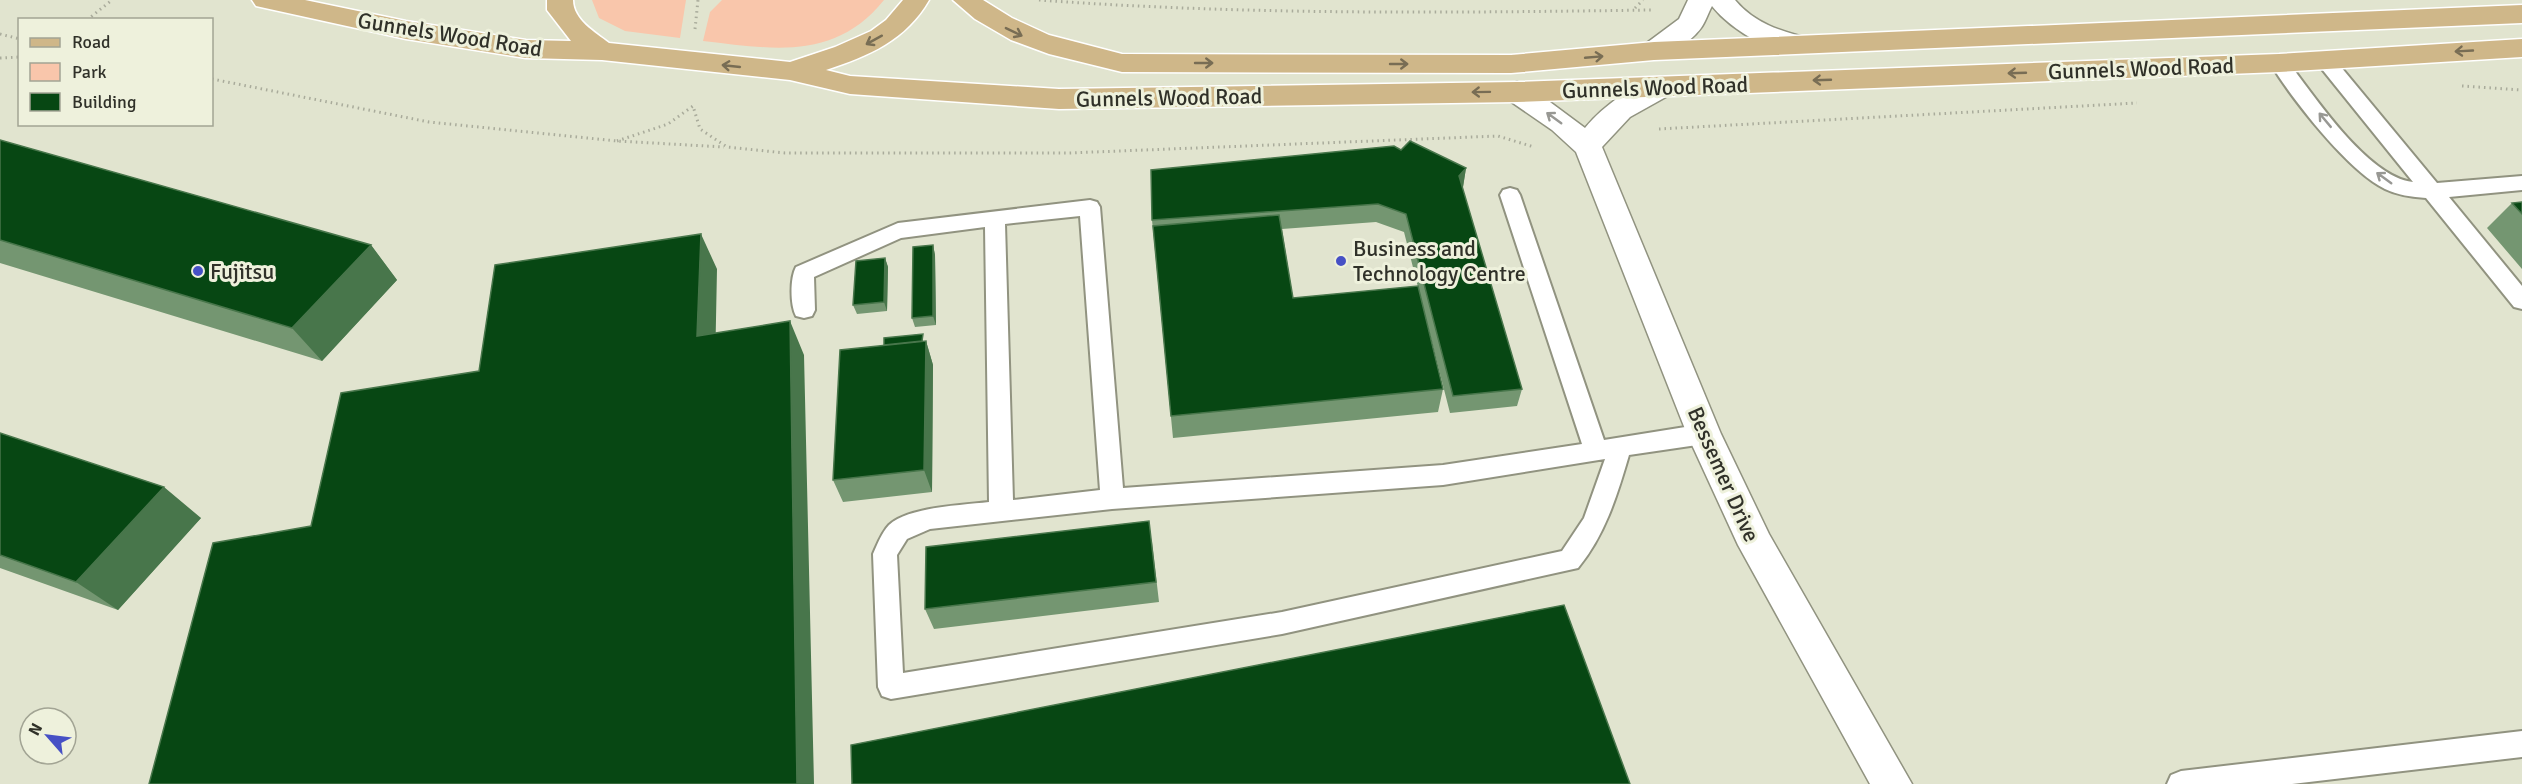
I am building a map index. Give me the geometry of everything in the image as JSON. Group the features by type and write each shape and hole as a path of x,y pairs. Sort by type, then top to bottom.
{"main road":[{"name":"Gunnels Wood Road","path":"265,0 406,30 526,50 602,51 790,71 850,85 1059,99 1517,92 2279,63 2522,48"},
{"name":"Gunnels Wood Road","path":"560,0 560,10 566,18 578,32 602,51"},
{"name":"Gunnels Wood Road","path":"790,71 845,56 885,33 913,7 916,0"},
{"name":"Gunnels Wood Road","path":"966,0 992,21 1028,39 1077,54 1122,63 1511,64 1654,51 2522,14"}],"street":[{"path":"1654,51 1690,24 1701,0"},
{"path":"1721,0 1737,20 1751,30 1801,45"},
{"path":"1588,147 1598,128 1624,105 1662,86"},
{"name":"Bessemer Drive","path":"1517,92 1562,123 1588,147 1704,435 1756,545 1892,784"}],"lane":[{"path":"2324,59 2522,301"},
{"path":"2279,63 2348,147 2386,182 2396,186 2430,190 2522,183"},
{"path":"2348,147 2394,144"},
{"path":"1510,195 1608,450 1598,518 1583,546 1569,560 1282,623 891,687 885,554 898,532 928,519 1000,509 1112,499 1443,475 1608,450 1704,435"},
{"path":"804,310 803,273 898,231 1090,207 1112,499"},
{"path":"995,218 1000,509"},
{"path":"2181,784 2522,744"}],"path":[{"path":"90,18 112,0"},
{"path":"695,36 698,0"},
{"path":"698,6 704,0"},
{"path":"1039,0 1165,9 1393,14 1651,10"},
{"path":"1635,9 1643,0"},
{"path":"0,34 18,38"},
{"path":"0,58 18,57"},
{"path":"213,79 429,122 617,141 727,147 785,153 1069,153 1498,136"},
{"path":"2452,86 2522,90"},
{"path":"1651,129 2138,103"},
{"path":"617,141 668,124 693,106 700,129 727,147"}],"green space":[{"path":"592,0 686,0 680,38 625,31 599,18"},
{"path":"722,0 884,0 865,20 845,33 824,42 778,48 703,41 710,12"}],"building":[{"name":"Fujitsu","path":"0,140 371,245 292,328 0,240"},
{"path":"1410,141 1466,168 1459,176 1522,389 1453,396 1406,214 1378,204 1152,220 1151,170 1394,146 1401,150"},
{"path":"2522,202 2522,214 2512,203"},
{"path":"1279,215 1293,298 1418,286 1443,389 1171,416 1153,226"},
{"path":"701,234 697,336 790,321 797,784 149,784 213,543 311,526 341,393 479,371 495,265"},
{"path":"933,245 933,316 912,318 913,247"},
{"path":"885,258 884,302 853,305 856,261"},
{"path":"923,334 922,341 884,345 884,338"},
{"path":"926,341 924,470 833,480 840,350"},
{"path":"0,433 164,487 76,582 0,555"},
{"path":"1149,521 1156,582 925,609 926,547"},
{"path":"1564,605 1630,784 852,784 851,745"}],"place":[{"name":"Business and Technology Centre","path":"1341,261"},
{"name":"Fujitsu","path":"198,271"}]}
